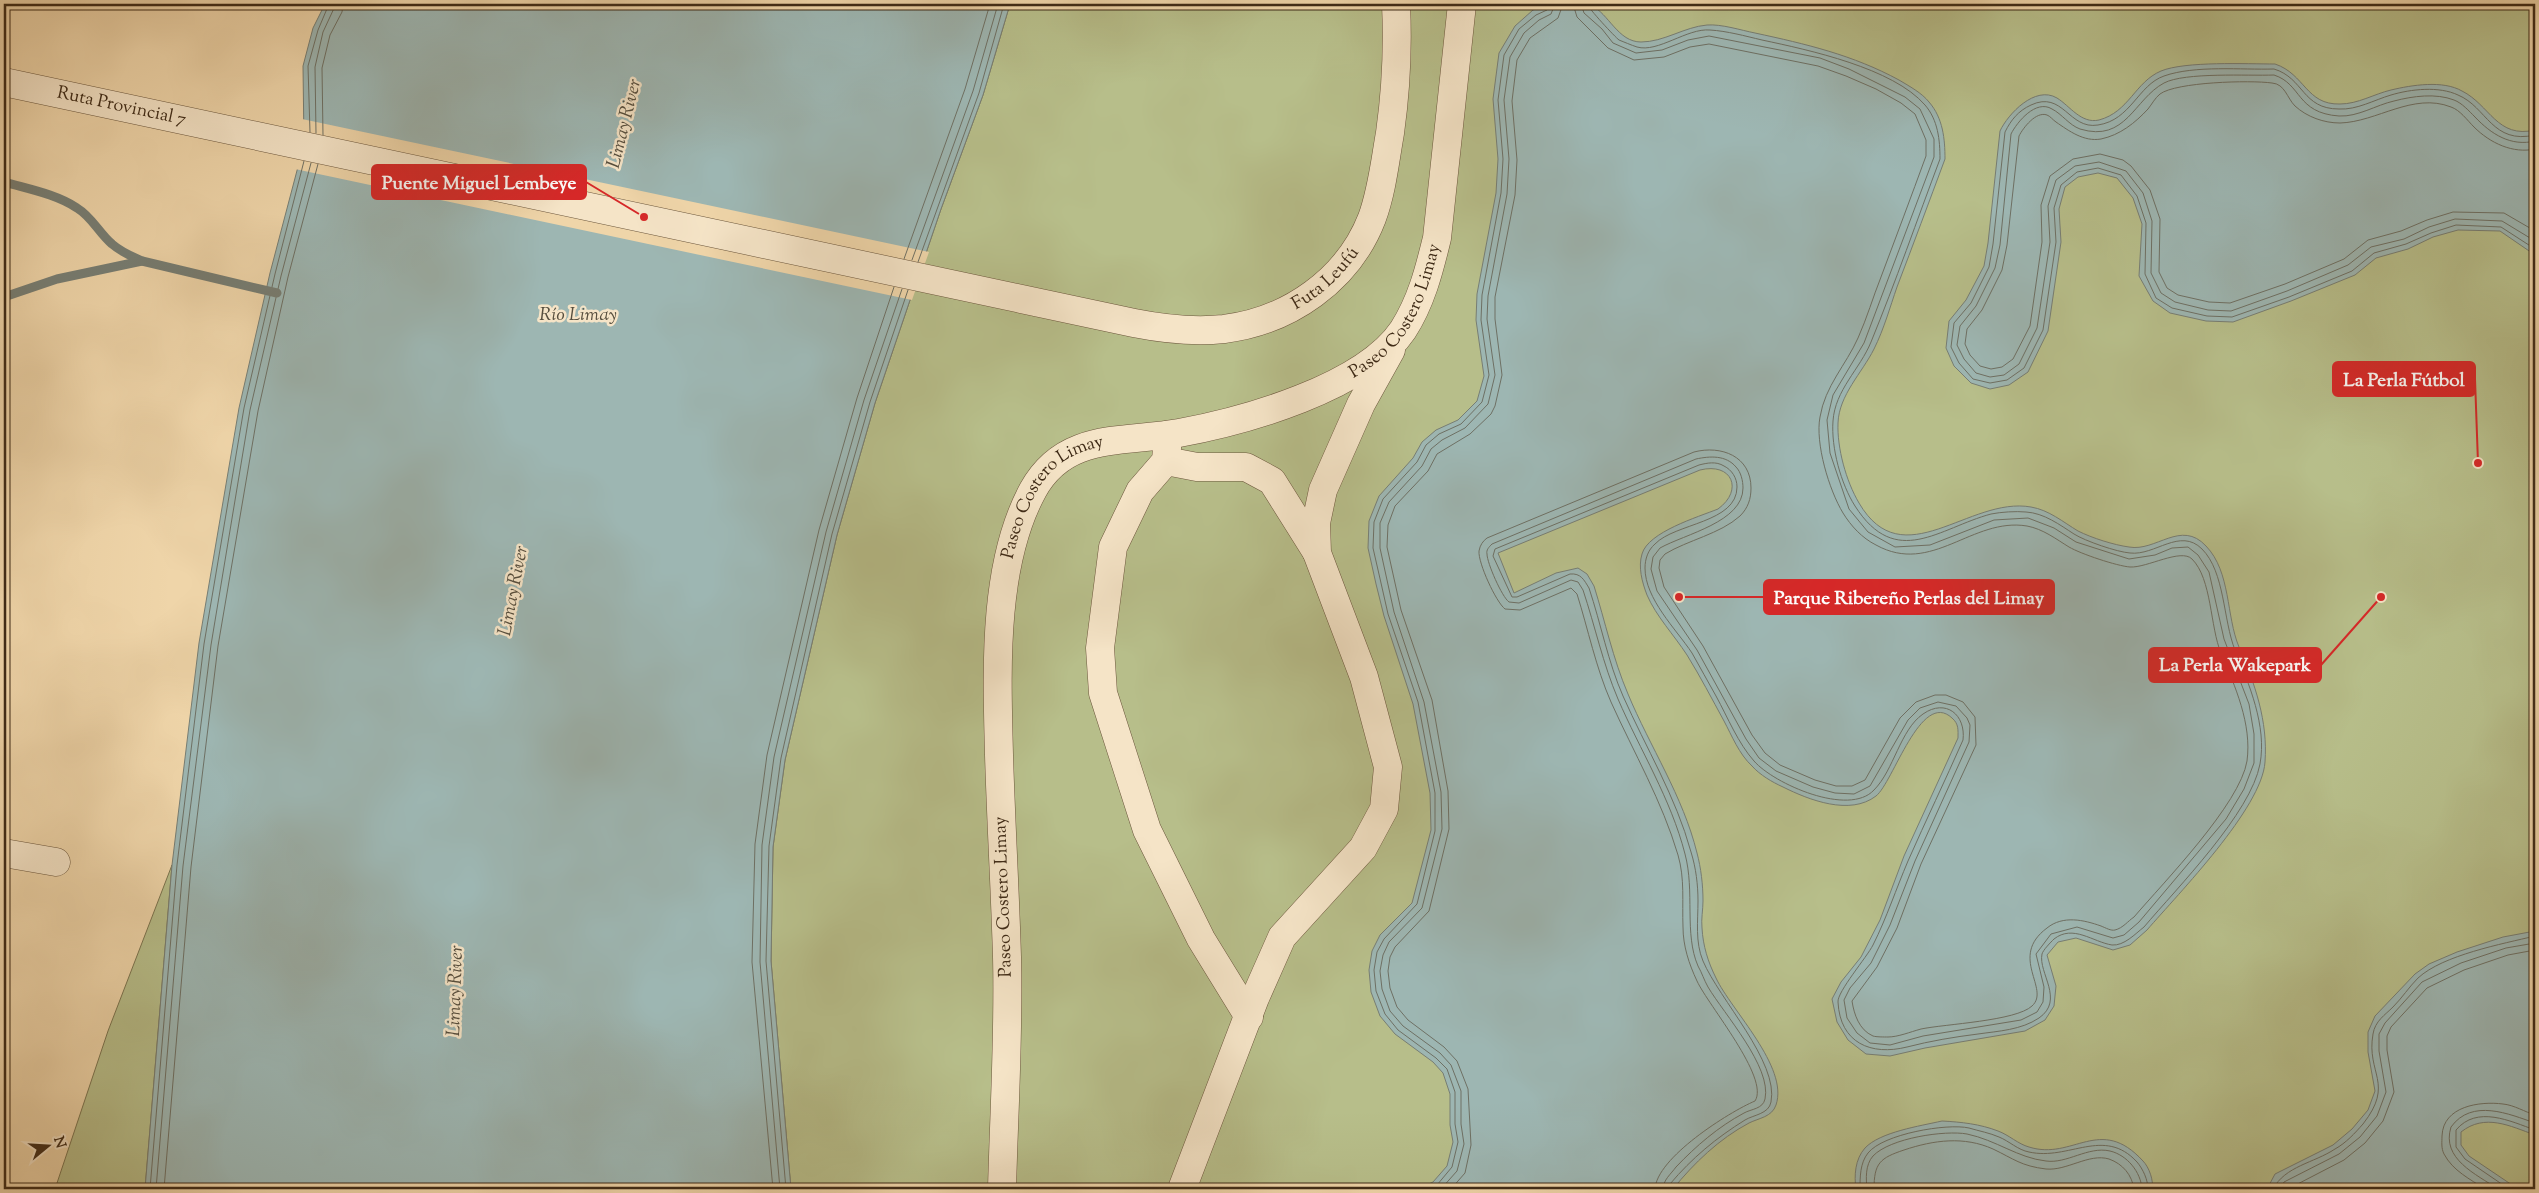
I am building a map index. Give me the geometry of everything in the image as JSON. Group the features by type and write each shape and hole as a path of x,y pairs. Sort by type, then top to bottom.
{"street":[{"name":"Futa Leufú","path":"239,131 1163,328 1225,329 1257,322 1288,310 1314,295 1338,274 1356,250 1372,218 1384,174 1396,64 1396,4"},
{"name":"Paseo Costero Limay","path":"1002,1189 1008,1013 998,664 1000,617 1009,560 1023,511 1034,489 1047,470 1064,454 1086,445 1113,440 1167,448 1323,389 1380,353 1401,333 1420,298 1436,238 1462,4"},
{"name":"Ruta Provincial 7","path":"4,82 239,131"},
{"path":"1317,553 1316,523 1323,490 1361,404 1401,333"},
{"path":"1182,1189 1248,1017 1282,938 1363,848 1384,809 1388,767 1367,686 1317,553 1272,481 1246,467 1197,467 1167,448 1140,490 1113,547 1100,648 1103,693 1147,830 1201,940 1248,1017"},
{"path":"4,853 56,862"}],"green space":[{"path":"1010,4 2535,4 2535,1189 791,1189 771,961 773,847 785,760 837,535 875,403 941,209 983,95"},
{"path":"172,865 145,1189 55,1189 108,1031"}],"water":[{"path":"1576,2 1591,5 1620,33 1633,41 1658,40 1690,28 1713,25 1793,41 1847,57 1882,71 1915,90 1926,99 1934,108 1940,122 1944,136 1945,159 1881,334 1869,358 1852,384 1839,413 1839,443 1846,475 1854,494 1876,524 1896,534 1916,534 1938,529 1984,512 2008,507 2031,507 2050,514 2084,534 2123,546 2139,547 2168,538 2187,535 2197,538 2214,557 2224,581 2235,635 2259,703 2264,732 2265,762 2260,781 2235,826 2179,895 2147,930 2130,945 2113,950 2076,938 2058,942 2047,955 2056,986 2054,1006 2045,1020 2025,1031 1890,1056 1866,1054 1848,1040 1837,1022 1832,999 1841,982 1861,957 1880,920 1904,856 1958,738 1958,727 1954,720 1941,712 1929,716 1909,741 1883,788 1876,796 1866,802 1854,805 1830,804 1805,797 1770,781 1747,761 1736,745 1687,655 1651,603 1641,574 1642,554 1646,546 1654,539 1675,526 1718,509 1726,502 1731,494 1731,479 1720,470 1700,470 1498,553 1514,593 1556,573 1578,568 1587,574 1594,586 1623,681 1675,792 1691,832 1702,877 1702,928 1708,960 1723,991 1767,1057 1778,1090 1776,1105 1768,1115 1749,1123 1727,1136 1698,1161 1673,1189 1417,1189 1433,1182 1447,1166 1453,1142 1450,1125 1450,1094 1443,1073 1433,1062 1395,1034 1380,1016 1371,992 1369,970 1372,951 1380,935 1412,903 1431,830 1430,793 1413,704 1384,616 1376,584 1368,548 1369,521 1379,496 1413,458 1422,442 1436,430 1458,420 1477,401 1484,376 1476,320 1477,294 1496,193 1498,159 1493,99 1499,53 1515,26 1533,10 1549,4"},
{"name":"Río Limay","path":"325,4 1010,4 983,95 941,209 875,403 837,535 785,760 773,847 771,961 791,1189 145,1189 172,865 199,643 239,408 270,273 304,144 303,66 313,28"},
{"path":"2200,64 2275,64 2293,75 2320,100 2329,103 2347,104 2408,86 2427,84 2446,86 2462,91 2472,97 2495,119 2512,130 2535,130 2535,255 2500,231 2458,230 2433,237 2408,249 2376,258 2355,275 2233,322 2206,321 2170,313 2153,301 2139,276 2142,224 2133,198 2117,178 2098,173 2078,177 2065,187 2059,209 2061,242 2048,331 2028,372 2009,385 1990,389 1971,383 1954,366 1946,348 1949,321 1966,300 1984,266 2000,131 2009,117 2023,103 2040,95 2049,95 2062,101 2081,117 2093,121 2118,111 2145,82 2161,71"},
{"path":"2535,931 2535,1135 2507,1125 2488,1122 2470,1126 2461,1132 2461,1145 2469,1156 2518,1189 2267,1189 2275,1174 2333,1145 2352,1129 2368,1110 2375,1091 2368,1052 2368,1032 2375,1016 2415,974 2429,964 2457,952 2503,937"},
{"path":"1942,1121 1984,1127 2002,1133 2025,1146 2045,1150 2100,1140 2113,1141 2128,1147 2143,1161 2152,1178 2152,1189 1856,1189 1855,1173 1857,1162 1865,1148 1872,1142 1901,1130"}],"pier":[{"path":"302,119 929,252 912,300 295,169 301,144"}],"waterway":[{"path":"4,182 42,192 69,203 87,216 115,247 142,261 277,293"},
{"path":"4,297 57,279 142,261"}],"place":[{"name":"Puente Miguel Lembeye","path":"644,217"},
{"name":"La Perla Fútbol","path":"2478,463"},
{"name":"Parque Ribereño Perlas del Limay","path":"1679,597"},
{"name":"La Perla Wakepark","path":"2381,597"}],"water label":[{"name":"Limay River","path":"625,124"},
{"name":"Limay River","path":"514,591"},
{"name":"Limay River","path":"456,991"}]}
